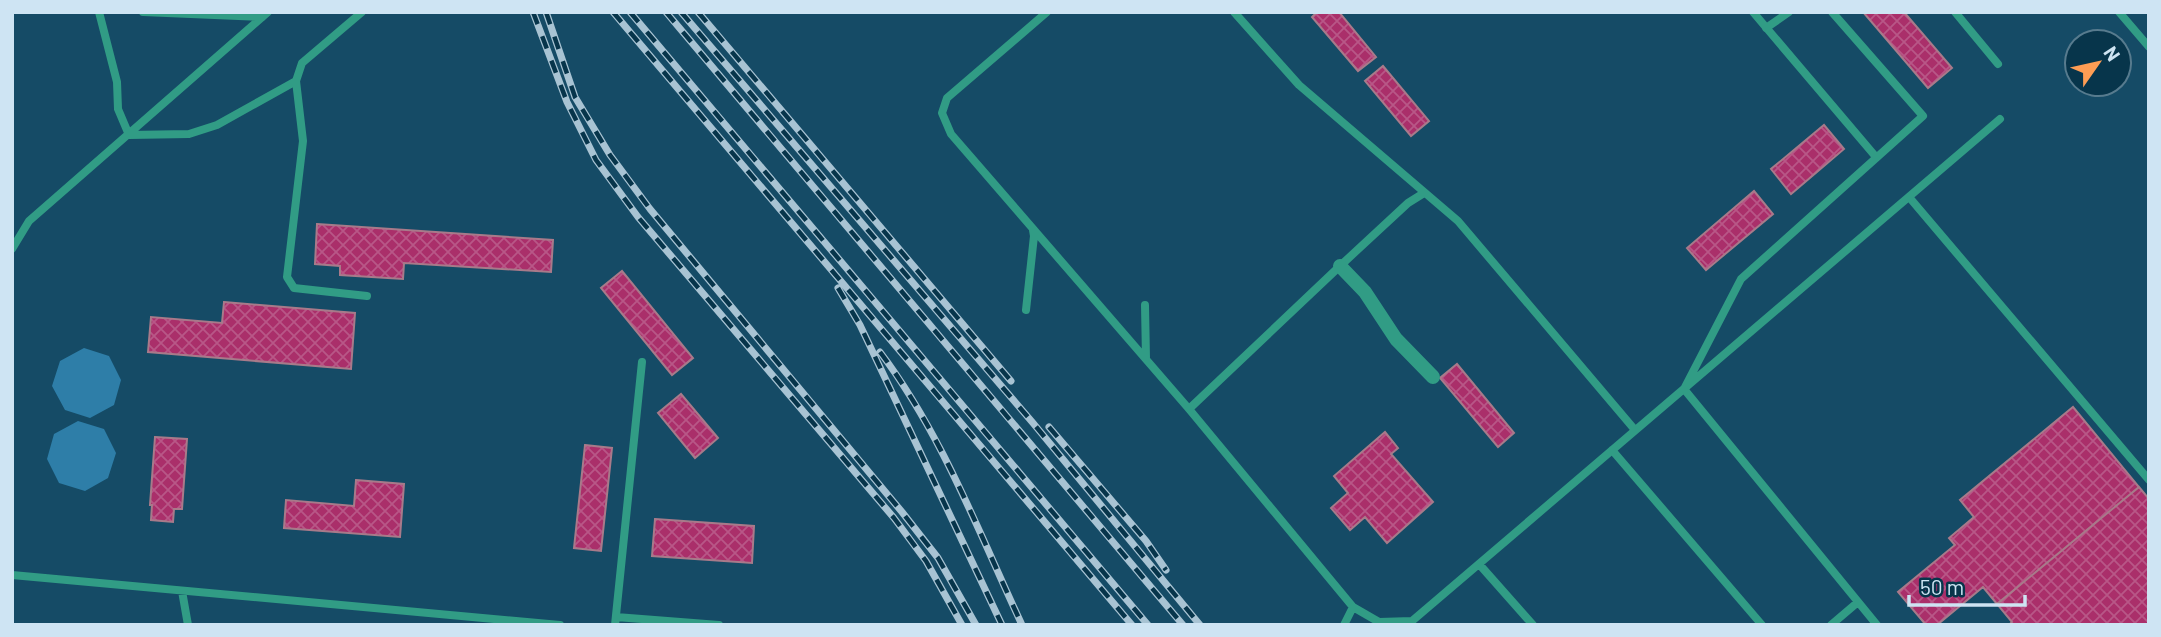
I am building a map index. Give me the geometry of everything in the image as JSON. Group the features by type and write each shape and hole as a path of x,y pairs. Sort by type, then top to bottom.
{"street":[{"path":"1340,267 1365,292 1396,339 1433,377"}],"lane":[{"path":"99,12 117,82 118,109 129,135"},
{"path":"143,12 265,15"},
{"path":"362,12 303,63 296,81 303,141 287,277 294,288 367,296"},
{"path":"1234,12 1299,85 1458,221 1635,430"},
{"path":"1753,12 1876,157"},
{"path":"1766,28 1789,12"},
{"path":"1684,389 1741,279 1923,116 1832,12"},
{"path":"1955,12 1998,64"},
{"path":"2119,12 2149,47"},
{"path":"1046,13 947,98 942,113 951,134 1189,409 1353,607 1379,622 1412,621 2000,119"},
{"path":"14,245 29,220 265,15"},
{"path":"129,135 188,134 218,125 296,81"},
{"path":"1189,409 1408,203 1424,193"},
{"path":"1909,197 2149,480"},
{"path":"1026,310 1034,236 1032,227"},
{"path":"1145,305 1146,359"},
{"path":"642,362 615,621 719,625"},
{"path":"1684,389 1877,625"},
{"path":"1612,450 1762,625"},
{"path":"1479,564 1533,625"},
{"path":"12,575 560,625"},
{"path":"182,591 188,625"},
{"path":"1831,625 1858,602"},
{"path":"1344,625 1353,607"}],"shaded area":[{"path":"12,12 2149,12 2149,625 12,625"},
{"path":"84,348 109,356 121,380 114,405 90,418 65,410 52,386 60,361"},
{"path":"78,421 104,429 116,453 108,478 85,491 59,483 47,459 54,434"}],"building":[{"path":"1317,12 1339,12 1376,57 1358,71 1312,17"},
{"path":"1863,12 1904,12 1952,68 1928,88"},
{"path":"1383,66 1429,121 1411,136 1365,81"},
{"path":"1824,125 1844,149 1791,194 1771,169"},
{"path":"1754,191 1773,214 1706,270 1687,248"},
{"path":"317,224 553,240 551,272 404,263 403,279 340,275 340,266 315,264"},
{"path":"622,271 693,358 672,375 601,288"},
{"path":"224,302 355,313 351,369 148,352 151,317 222,323"},
{"path":"1457,364 1514,433 1498,447 1440,378"},
{"path":"681,394 718,438 695,458 658,413"},
{"path":"2073,407 2139,487 1997,604 1983,587 1937,625 1926,625 1898,592 1955,545 1949,538 1974,517 1960,500"},
{"path":"1385,432 1398,448 1391,454 1433,502 1387,543 1365,517 1350,530 1331,508 1348,493 1334,476"},
{"path":"155,437 187,439 182,509 174,509 173,522 151,520"},
{"path":"585,445 612,448 601,551 574,548"},
{"path":"356,480 404,484 400,537 284,528 286,500 354,506"},
{"path":"2139,487 2149,499 2149,624 2009,625 2012,622 1997,604"},
{"path":"655,519 754,526 752,563 652,556"}],"railway":[{"path":"533,12 567,102 596,160 638,217 894,518 926,561 962,625"},
{"path":"546,12 575,97 610,155 650,209 938,558 976,625"},
{"path":"613,12 1132,625"},
{"path":"630,12 1148,625"},
{"path":"666,12 1183,625"},
{"path":"681,12 1033,423 1200,625"},
{"path":"698,12 1011,381"},
{"path":"838,288 860,325 1002,625"},
{"path":"880,352 941,450 1022,625"},
{"path":"1049,427 1146,541 1166,570"}]}
